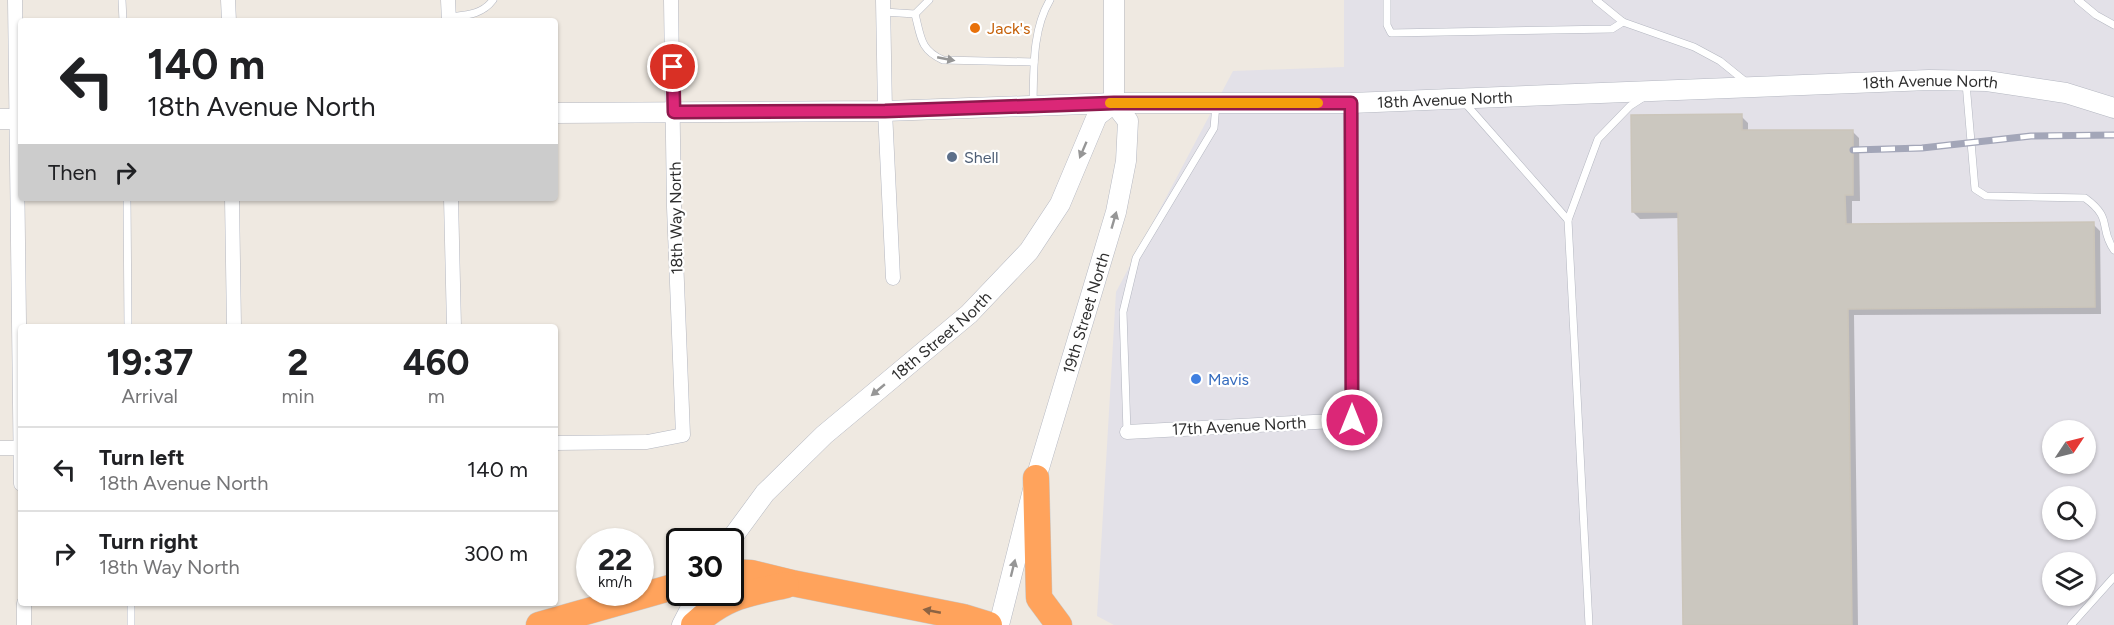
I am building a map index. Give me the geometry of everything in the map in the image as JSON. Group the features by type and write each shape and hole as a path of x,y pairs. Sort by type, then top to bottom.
{"highway":[{"path":"1036,478 1040,598 1059,625"},
{"path":"744,573 963,617 989,625"},
{"path":"694,625 711,609 740,595 792,584"},
{"path":"539,625 666,589"}],"street":[{"path":"15,0 13,119 18,325"},
{"path":"228,0 229,18"},
{"path":"448,0 449,18"},
{"name":"18th Way North","path":"558,443 647,442 683,435 674,207 671,0"},
{"name":"19th Street North","path":"999,625 1036,478 1116,212 1126,161 1128,121 1114,103 1114,0"},
{"path":"884,6 885,111 893,278"},
{"name":"18th Avenue North","path":"558,113 885,111 1114,103 1351,103 1966,81 1988,81 2066,93 2114,108"},
{"name":"18th Street North","path":"739,528 765,493 824,435 969,314 1029,251 1060,204 1097,116 1114,103"},
{"name":"17th Avenue North","path":"1127,432 1352,420 1351,103"},
{"path":"232,201 234,324"},
{"path":"451,201 454,324"},
{"path":"0,448 18,448"},
{"path":"24,606 24,625"},
{"path":"682,625 692,606"}],"lane":[{"path":"122,0 123,18"},
{"path":"454,18 474,14 488,7 493,0"},
{"path":"915,14 929,0"},
{"path":"1033,106 1037,39 1045,8 1050,0"},
{"path":"1387,0 1387,25 1391,33 1612,29 1623,22"},
{"path":"1596,0 1623,22 1694,47 1720,61 1752,87"},
{"path":"2078,0 2096,15 2114,25"},
{"path":"884,6 915,14"},
{"path":"915,14 924,45 930,54 944,60 1034,62"},
{"path":"1966,81 1975,189 1986,196 2085,198 2098,206 2106,218 2109,243 2114,250"},
{"path":"1589,625 1568,220 1598,139 1630,106 1654,91"},
{"path":"1461,99 1568,220"},
{"path":"1127,432 1123,312 1129,281 1136,258 1214,128 1216,104"},
{"path":"126,201 128,324"},
{"path":"2071,625 2114,577"},
{"path":"131,606 131,625"}],"shaded area":[{"path":"1344,0 2114,0 2114,625 1114,625 1097,616 1116,292 1233,71 1344,67"}],"building":[{"path":"1742,114 1742,130 1853,130 1853,195 1845,195 1846,224 2094,222 2095,307 1848,309 1852,625 1683,625 1678,212 1632,212 1631,115"}],"railway":[{"path":"1853,150 1922,148 2031,136 2114,135"}],"slow traffic":[{"path":"1110,103 1318,103"}],"place":[{"name":"Jack's","path":"975,28"},
{"name":"Shell","path":"952,157"},
{"name":"Mavis","path":"1196,379"}],"route":[{"path":"673,67 674,112 885,111 1114,103 1351,103 1352,420"}]}
